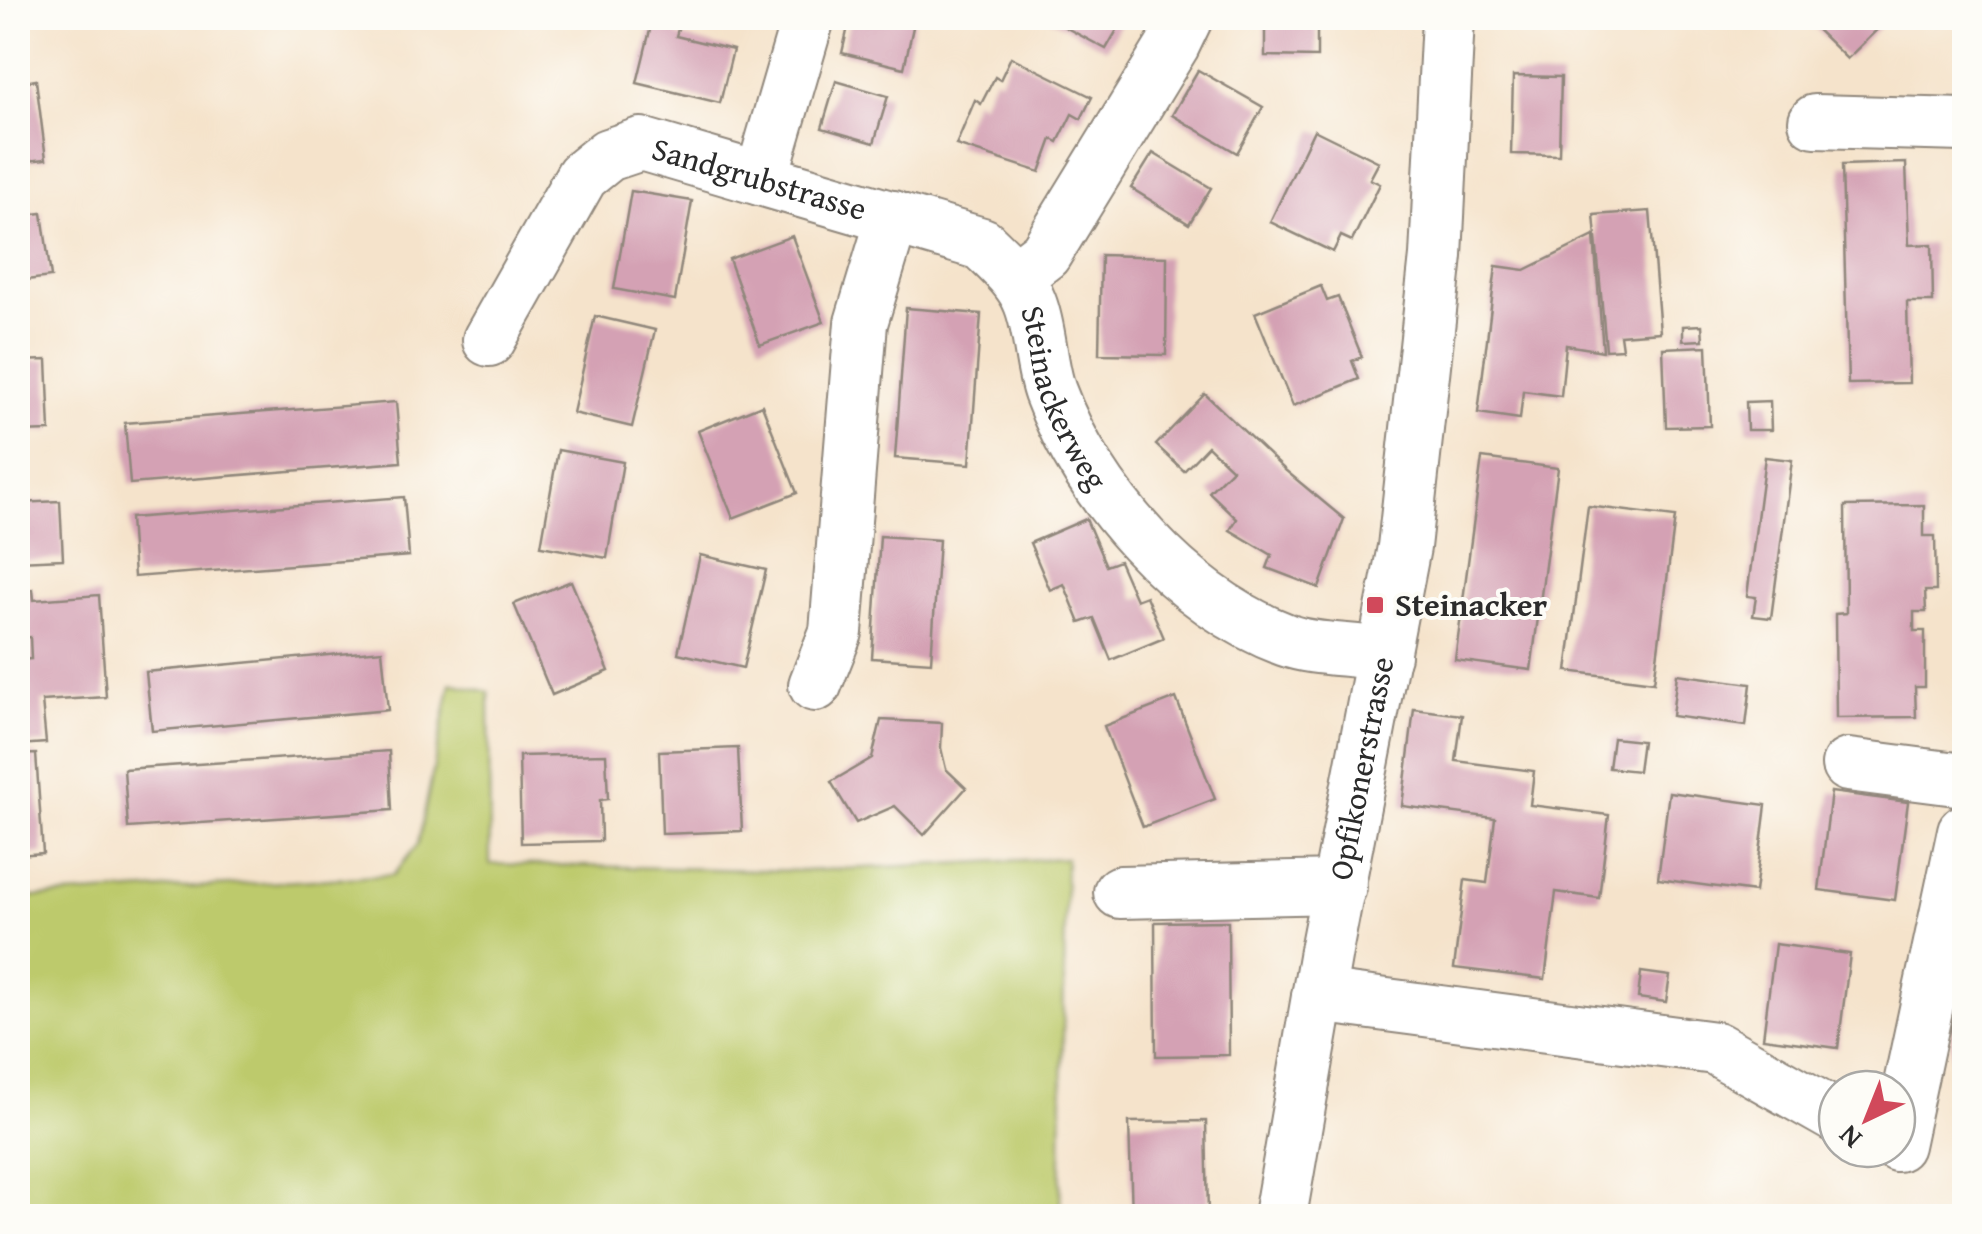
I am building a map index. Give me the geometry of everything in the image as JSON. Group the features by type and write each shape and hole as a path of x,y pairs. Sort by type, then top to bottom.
{"street":[{"path":"762,178 808,18"},
{"name":"Steinackerweg","path":"1186,18 1045,254 1016,277 1030,302 1049,389 1074,448 1110,499 1168,566 1220,607 1289,641 1384,655"},
{"name":"Opfikonerstrasse","path":"1280,1216 1404,546 1436,256 1448,18"},
{"path":"1816,121 1964,125"},
{"name":"Sandgrubstrasse","path":"489,340 582,176 608,155 641,144 982,244 1016,277"},
{"name":"Sandgrubstrasse","path":"814,685 836,632 861,323 893,217"},
{"path":"1848,765 1964,780"},
{"path":"1912,1069 1964,830"},
{"path":"1120,892 1340,887"},
{"path":"1318,996 1716,1048 1817,1106"}],"green space":[{"path":"451,683 489,692 490,864 803,871 1066,858 1060,1216 18,1216 18,898 393,875 418,844"}],"building":[{"path":"653,18 681,18 676,36 733,50 720,103 637,83"},
{"path":"850,18 915,18 904,68 842,53"},
{"path":"1048,18 1124,18 1106,49"},
{"path":"1265,18 1317,18 1317,57 1265,56"},
{"path":"1805,18 1889,18 1847,59"},
{"path":"1011,57 1092,97 1081,119 1072,114 1058,142 1052,139 1040,172 956,145 975,100 981,104 995,77 1000,80"},
{"path":"1198,70 1263,107 1237,153 1172,115"},
{"path":"1513,76 1561,77 1559,155 1511,154"},
{"path":"36,80 46,159 18,162 18,83"},
{"path":"836,81 888,96 874,143 822,128"},
{"path":"1314,130 1379,162 1370,179 1380,184 1352,241 1341,236 1333,252 1270,222"},
{"path":"1153,153 1211,188 1189,224 1131,188"},
{"path":"1906,163 1909,245 1932,244 1933,302 1907,302 1909,383 1848,384 1842,165"},
{"path":"631,191 692,201 675,300 614,289"},
{"path":"1650,211 1660,332 1620,335 1622,349 1606,350 1594,215"},
{"path":"42,213 51,277 18,281 18,216"},
{"path":"792,236 824,322 760,345 729,259"},
{"path":"1594,236 1603,351 1566,345 1561,396 1523,391 1520,419 1478,413 1496,266 1525,270"},
{"path":"1101,255 1167,257 1166,355 1099,354"},
{"path":"1321,286 1327,301 1338,297 1362,357 1352,361 1359,379 1293,406 1255,313"},
{"path":"906,308 981,314 970,464 895,458"},
{"path":"595,316 655,330 632,427 573,413"},
{"path":"1702,325 1703,340 1683,341 1683,326"},
{"path":"1707,346 1710,426 1666,427 1663,348"},
{"path":"47,360 50,431 18,432 18,361"},
{"path":"1205,394 1285,470 1344,519 1319,588 1267,568 1272,555 1230,530 1237,519 1209,492 1232,469 1208,446 1184,471 1156,445"},
{"path":"1770,401 1771,430 1747,430 1746,402"},
{"path":"396,402 401,462 130,484 125,423"},
{"path":"762,405 797,493 733,518 698,431"},
{"path":"558,450 623,462 607,558 541,546"},
{"path":"1765,457 1792,460 1771,618 1753,616 1756,597 1747,596"},
{"path":"1482,458 1558,468 1531,670 1455,660"},
{"path":"404,497 409,556 134,577 130,518"},
{"path":"60,501 63,559 18,561 18,503"},
{"path":"1924,505 1924,536 1935,536 1936,591 1925,591 1926,612 1914,612 1914,631 1925,631 1925,687 1915,687 1916,717 1836,718 1835,614 1846,613 1845,506"},
{"path":"1588,506 1675,517 1654,682 1567,671"},
{"path":"1086,519 1106,566 1119,561 1136,600 1146,596 1164,638 1111,660 1094,618 1080,623 1064,584 1050,590 1030,543"},
{"path":"880,536 939,540 931,662 872,658"},
{"path":"700,555 766,570 743,668 678,653"},
{"path":"571,581 609,671 552,695 514,604"},
{"path":"33,589 34,600 99,595 106,697 42,701 46,743 18,745 18,660 31,659 30,637 18,638 18,590"},
{"path":"382,650 388,710 152,731 146,672"},
{"path":"1677,674 1751,684 1746,726 1672,716"},
{"path":"1176,698 1215,799 1143,827 1104,726"},
{"path":"1414,709 1462,715 1456,761 1534,771 1530,805 1609,815 1599,898 1556,892 1545,979 1454,968 1465,880 1487,883 1495,818 1402,806"},
{"path":"881,720 942,723 941,748 946,769 966,788 924,835 895,806 856,823 831,782 872,758"},
{"path":"1613,738 1642,741 1638,771 1609,768"},
{"path":"738,748 742,831 662,834 659,751"},
{"path":"389,751 392,810 128,828 124,769"},
{"path":"36,754 43,853 18,855 18,755"},
{"path":"606,754 608,799 600,800 601,841 521,843 519,756"},
{"path":"1669,792 1766,805 1755,892 1658,879"},
{"path":"1831,792 1908,802 1895,900 1819,890"},
{"path":"1228,921 1229,1055 1156,1056 1155,922"},
{"path":"1775,944 1850,954 1838,1048 1763,1038"},
{"path":"1641,972 1670,976 1666,1002 1638,998"},
{"path":"1951,1003 1964,1003 1964,1145 1953,1145"},
{"path":"1206,1121 1208,1216 1132,1216 1129,1122"}],"place":[{"name":"Steinacker","path":"1375,605"}]}
